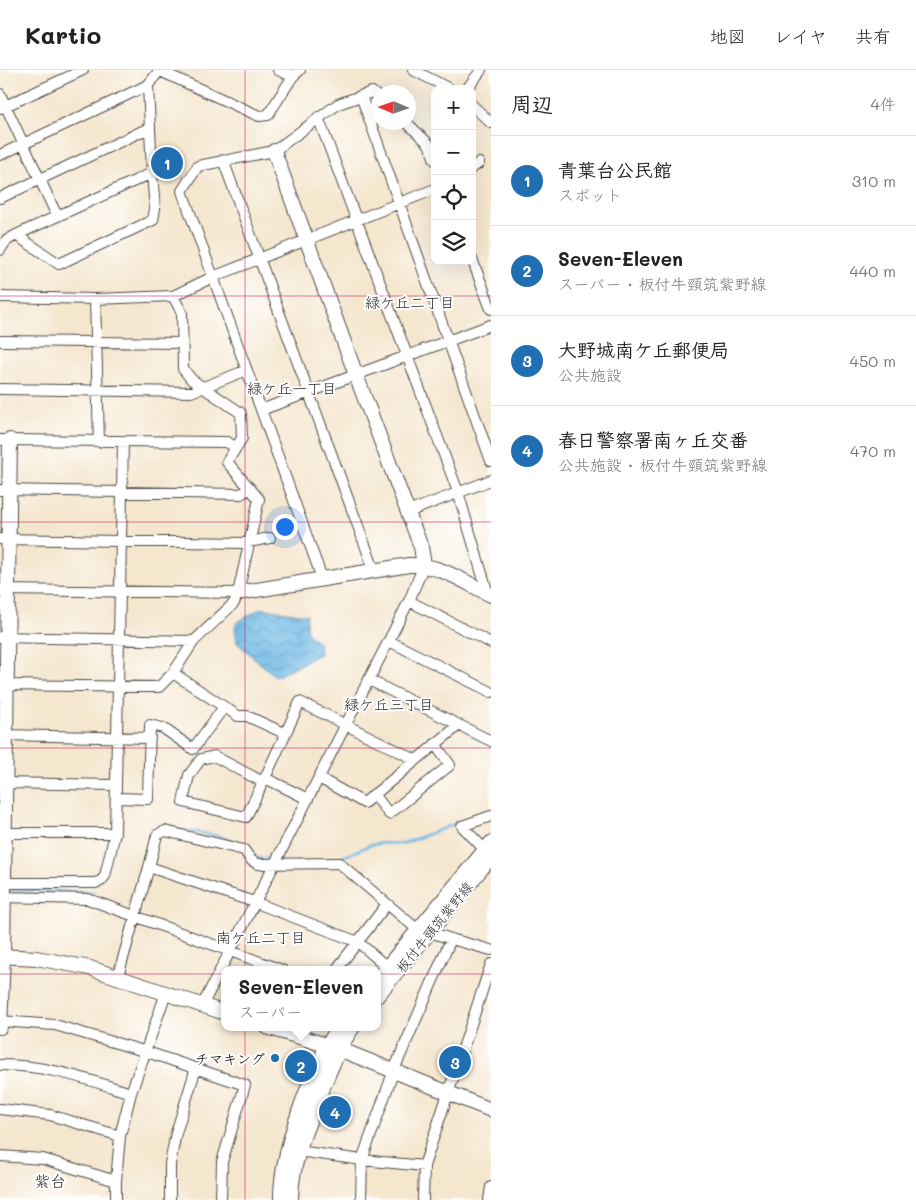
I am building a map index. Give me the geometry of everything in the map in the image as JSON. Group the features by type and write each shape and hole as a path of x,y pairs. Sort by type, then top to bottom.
{"street":[{"path":"3,107 83,70"},
{"path":"0,155 148,85 159,70 259,116 268,115 296,73 278,70"},
{"path":"413,70 442,85"},
{"path":"470,85 481,70"},
{"path":"16,235 59,264 153,220 156,208 152,173 148,85"},
{"path":"323,581 182,191 198,166 274,151 338,104 371,92"},
{"path":"0,94 3,107 24,145 57,216"},
{"path":"361,96 491,461"},
{"path":"476,109 491,123"},
{"path":"318,117 458,492 490,595"},
{"path":"0,198 150,128"},
{"path":"414,130 428,144 431,151"},
{"path":"222,966 389,641 424,565 422,547 356,375 274,151"},
{"path":"223,160 375,572"},
{"path":"0,250 6,241 16,235 152,173"},
{"path":"0,297 95,299 173,296 259,258 431,191"},
{"path":"474,265 491,309"},
{"path":"3,685 159,687 173,673 194,641 234,603 238,593 259,499 227,462 242,438 241,413 192,380 183,369 182,313 173,296"},
{"path":"95,299 98,442"},
{"path":"261,410 491,326"},
{"path":"0,341 182,342"},
{"path":"0,389 191,392 246,370"},
{"path":"0,1027 5,440 227,442 236,448"},
{"path":"2,890 96,883 105,876 115,834 123,442"},
{"path":"408,512 491,480"},
{"path":"5,490 241,494 250,488"},
{"path":"4,539 243,543 270,538"},
{"path":"4,590 238,593 424,565 441,569 490,595"},
{"path":"409,601 491,643"},
{"path":"4,637 194,641"},
{"path":"389,641 491,692"},
{"path":"173,673 238,716 247,716 284,734"},
{"path":"369,680 491,741"},
{"path":"308,799 264,780 214,756 202,759 189,774 184,802 246,817 264,780 284,734 300,702 416,760"},
{"path":"116,798 148,799 150,725 164,728 193,749 224,707"},
{"path":"318,778 364,803 459,725"},
{"path":"3,735 150,738"},
{"path":"374,794 389,814 450,765 435,744"},
{"path":"3,783 116,785"},
{"path":"489,850 462,826 491,816"},
{"path":"118,976 157,835 165,831 244,850 251,860 258,864 338,864 424,931 491,950"},
{"path":"2,833 115,834"},
{"name":"板付牛頸筑紫野線","path":"381,990 424,931 489,850"},
{"path":"149,867 254,902 358,942 387,967"},
{"path":"2,890 88,899 271,966"},
{"path":"339,966 387,904"},
{"name":"板付牛頸筑紫野線","path":"381,974 424,931"},
{"path":"361,1200 362,1160 394,1070 451,939"},
{"path":"2,956 64,962 118,976 221,1012"},
{"path":"423,1200 424,1166 491,964"},
{"path":"202,1006 221,967"},
{"path":"116,1200 120,1136 131,1093 147,1052 166,993"},
{"path":"0,1021 55,1025 147,1052 244,1084 222,1162 222,1200"},
{"path":"291,1031 491,1110"},
{"path":"281,1200 281,1190 294,1149 315,1106 338,1031"},
{"path":"333,1048 349,1031"},
{"path":"0,1065 26,1065 63,1072 131,1093"},
{"path":"170,1200 170,1164 176,1133 196,1068"},
{"path":"0,1109 50,1114 120,1136"},
{"path":"294,1149 362,1160 424,1166"},
{"path":"291,1200 294,1149"},
{"path":"0,1156 43,1159 116,1181"},
{"path":"489,1200 491,1187"}],"water":[{"path":"261,608 307,615 307,631 319,643 320,654 276,677 237,643 236,623"}],"waterway":[{"path":"338,859 370,845 383,843 402,844 455,824"},
{"path":"153,831 163,828"},
{"path":"176,829 218,836 246,846 257,858 273,859"},
{"path":"9,890 95,892"}],"place":[{"name":"青葉台公民館","path":"167,163"},
{"name":"チマキング","path":"275,1058"},
{"name":"大野城南ケ丘郵便局","path":"455,1062"},
{"name":"Seven-Eleven","path":"301,1066"},
{"name":"春日警察署南ヶ丘交番","path":"335,1112"}],"district":[{"name":"緑ケ丘二丁目","path":"410,302"},
{"name":"緑ケ丘一丁目","path":"292,388"},
{"name":"緑ケ丘三丁目","path":"389,704"},
{"name":"南ケ丘二丁目","path":"261,937"},
{"name":"紫台","path":"50,1180"}]}
